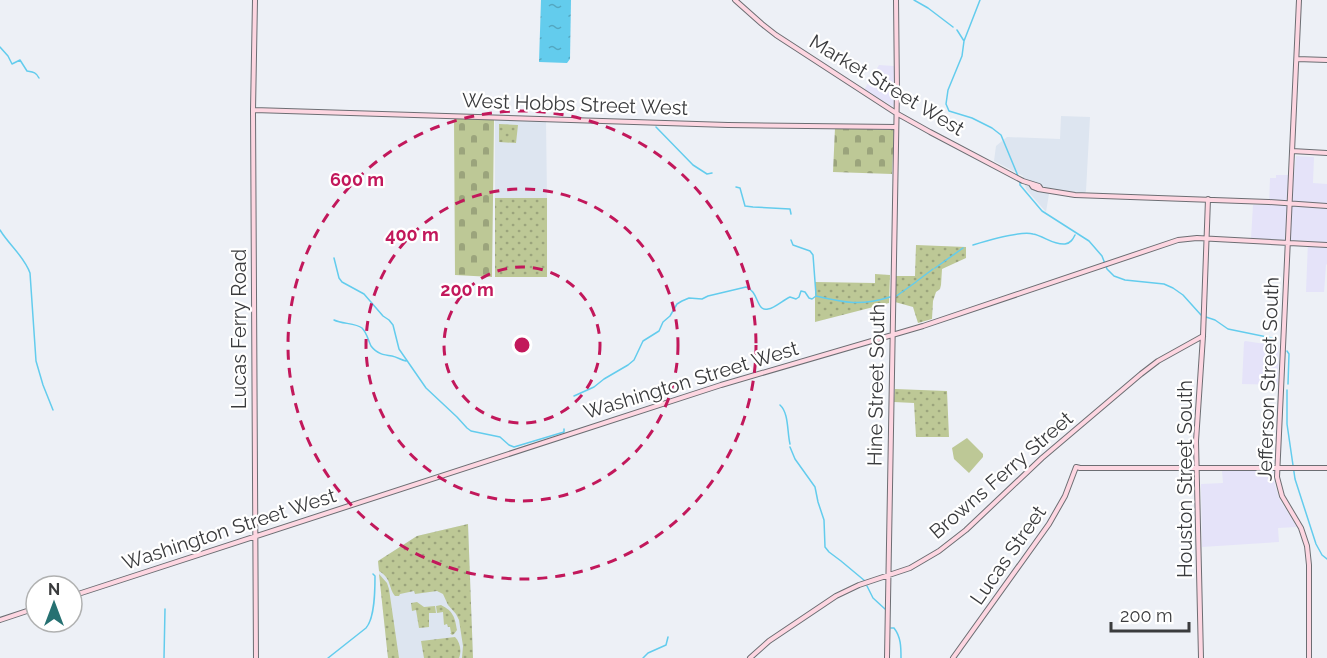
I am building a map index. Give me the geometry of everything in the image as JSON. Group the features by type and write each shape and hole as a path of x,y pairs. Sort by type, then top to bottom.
{"street":[{"name":"Lucas Ferry Road","path":"255,0 253,110 256,658"},
{"name":"Market Street West","path":"735,0 776,35 896,112 1041,189 1075,195 1327,206"},
{"name":"Hine Street South","path":"887,658 896,0"},
{"name":"Jefferson Street South","path":"1299,0 1277,477 1280,491 1304,533 1307,546 1309,658"},
{"path":"1297,59 1327,60"},
{"name":"West Hobbs Street West","path":"253,110 728,125 896,127"},
{"path":"1292,151 1327,153"},
{"name":"Houston Street South","path":"1201,658 1196,441 1208,200"},
{"name":"Washington Street West","path":"84,592 720,385 923,326 1178,240 1191,238 1327,245"},
{"name":"Browns Ferry Street","path":"750,658 769,641 836,596 859,585 910,568 950,544 1042,458 1140,374 1203,336"},
{"name":"Lucas Street","path":"953,658 1049,524 1065,496 1076,467 1197,469"},
{"path":"1197,469 1327,468"},
{"path":"0,620 24,612"}],"shaded area":[{"path":"879,65 894,66 894,107 864,90"},
{"path":"1061,116 1090,117 1086,191 1085,193 1071,192 1050,188 1046,212 1026,189 1023,176 994,161 996,146 1007,137 1060,139"},
{"path":"495,119 546,120 547,198 495,198"},
{"path":"1296,156 1314,157 1313,183 1327,184 1327,264 1324,292 1306,292 1308,241 1251,239 1253,205 1269,205 1270,178 1276,178 1276,175 1294,175"},
{"path":"1245,341 1279,346 1278,385 1242,384"},
{"path":"1272,470 1280,500 1297,527 1278,528 1279,542 1202,547 1201,484 1223,483 1222,471"},
{"path":"468,524 473,658 388,658 378,561 417,536"}],"green space":[{"path":"454,118 494,120 492,277 455,275"},
{"path":"499,124 518,125 516,143 499,142"},
{"path":"835,128 894,130 892,174 833,172"},
{"path":"495,198 547,198 547,277 495,277"},
{"path":"916,245 966,247 966,258 942,269 940,289 936,292 933,301 932,319 918,323 913,307 895,302 896,276 915,276"},
{"path":"875,274 890,275 889,303 815,322 815,282 875,283"},
{"path":"895,389 947,391 949,437 916,437 914,403 894,402"},
{"path":"967,438 983,454 969,473 954,459 952,448"},
{"path":"468,524 473,658 462,658 463,646 459,620 443,594 437,591 415,594 414,591 395,596 388,580 379,571 378,561 417,536"},
{"path":"379,574 389,589 399,658 388,658"},
{"path":"417,602 424,607 435,606 436,613 429,613 429,627 419,628 416,610 412,611 411,603"},
{"path":"441,605 451,612 454,618 457,630 452,635 450,627 447,624 444,625 443,612 437,613 436,606"},
{"path":"455,637 460,647 459,658 424,658 421,641"}],"water":[{"path":"541,0 571,0 570,59 567,63 539,62"}],"waterway":[{"path":"914,0 953,27"},
{"path":"980,0 964,41 962,56 948,90 946,104 949,111 972,118 1001,135 1018,176"},
{"path":"957,30 964,41"},
{"path":"0,47 12,64 20,60 27,71 39,78"},
{"path":"656,127 693,165 707,174 712,173"},
{"path":"1020,181 1020,185 1042,211 1089,241 1102,256 1107,269 1114,276 1125,280 1164,284 1173,288 1183,295 1201,315"},
{"path":"736,187 740,188 745,206 790,209 791,214"},
{"path":"0,230 24,261 30,273 36,361 53,410"},
{"path":"973,245 1028,233 1065,244 1070,242 1075,235"},
{"path":"791,240 793,245 810,251 813,255 816,295"},
{"path":"935,268 963,248"},
{"path":"334,258 342,282 364,294 389,320 393,325 399,349 426,388 471,431 500,437 514,447 564,432 564,429"},
{"path":"917,281 933,269"},
{"path":"895,297 916,282"},
{"path":"574,396 594,387 634,360 643,341 659,331 677,304 689,298 702,299 746,287 750,289 761,307 768,309 790,297 796,299 801,291 812,299 816,296 853,302 870,302 890,297"},
{"path":"1206,317 1228,329 1277,339"},
{"path":"334,320 359,326 364,330 371,346 376,351 406,361"},
{"path":"1287,351 1289,354 1288,384"},
{"path":"1287,390 1287,424 1295,479 1316,544 1327,559"},
{"path":"780,405 786,418 790,444"},
{"path":"790,447 795,459 815,487 824,520 825,547 865,581"},
{"path":"328,658 366,628 369,623 375,596 375,576 373,574"},
{"path":"867,586 873,598 885,609"},
{"path":"164,658 165,609"},
{"path":"891,628 894,628 899,639 901,658"},
{"path":"643,658 648,653 666,645 668,637"}]}
